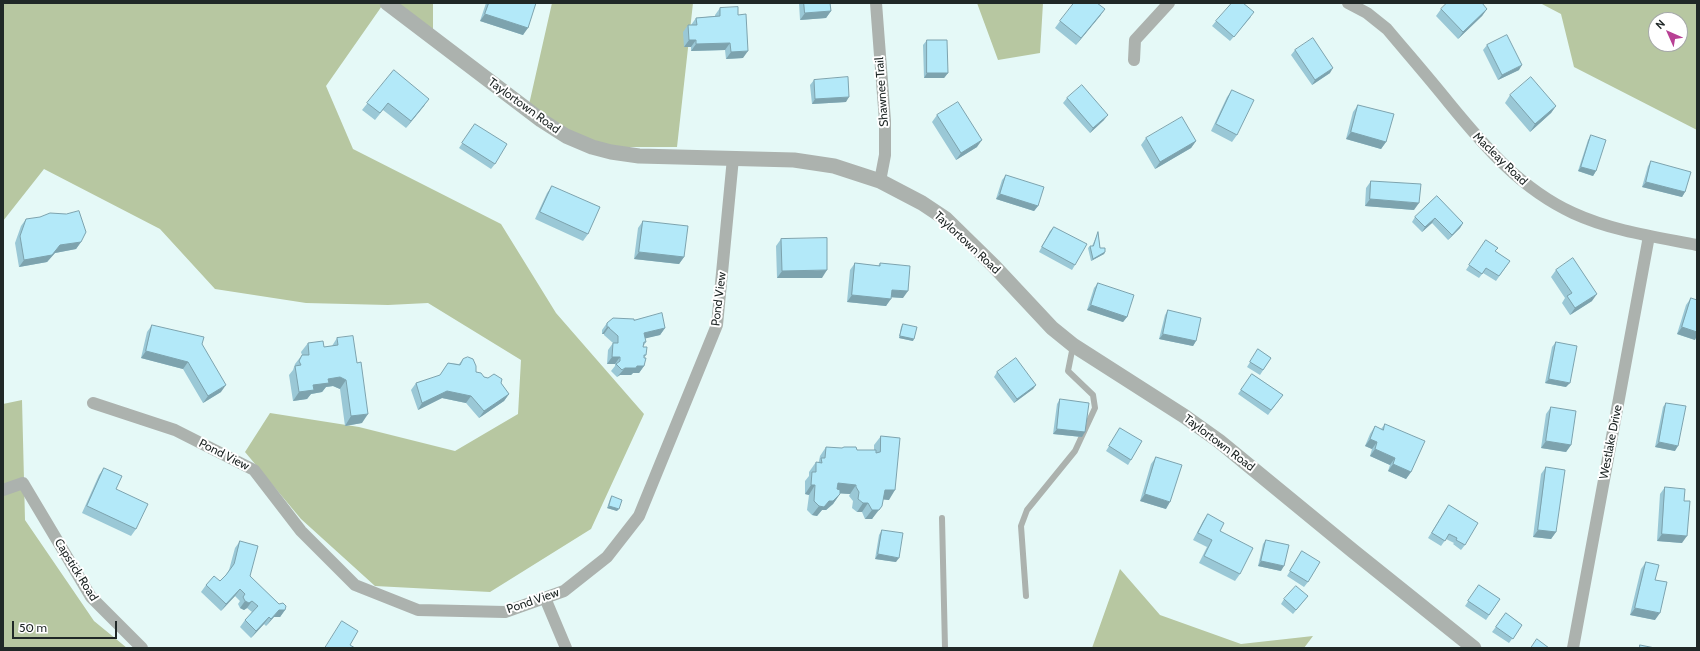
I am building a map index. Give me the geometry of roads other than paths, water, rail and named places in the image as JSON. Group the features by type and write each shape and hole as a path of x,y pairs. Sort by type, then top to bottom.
{"street":[{"name":"Taylortown Road","path":"387,3 541,120 566,136 592,147 611,152 639,156 769,158 820,163 849,170 880,181 922,203 946,219 994,266 1052,328 1073,345 1219,440 1353,551 1474,648"},
{"name":"Shawnee Trail","path":"876,3 885,121 885,155 880,181"},
{"path":"1134,60 1135,40 1169,3"},
{"name":"Macleay Road","path":"1348,3 1367,13 1387,29 1475,136 1525,184 1574,214 1649,236 1697,245"},
{"name":"Pond View","path":"93,403 175,430 254,470 301,531 355,584 418,610 505,612 564,591 608,557 639,516 717,325 733,158"},
{"name":"Westlake Drive","path":"1573,648 1649,236"},
{"name":"Capstick Road","path":"3,490 23,482 91,597 142,648"},
{"path":"545,598 566,648"}],"lane":[{"path":"1026,596 1021,526 1027,510 1076,451 1095,408 1093,395 1068,371 1073,345"},
{"path":"942,518 945,648"}]}
